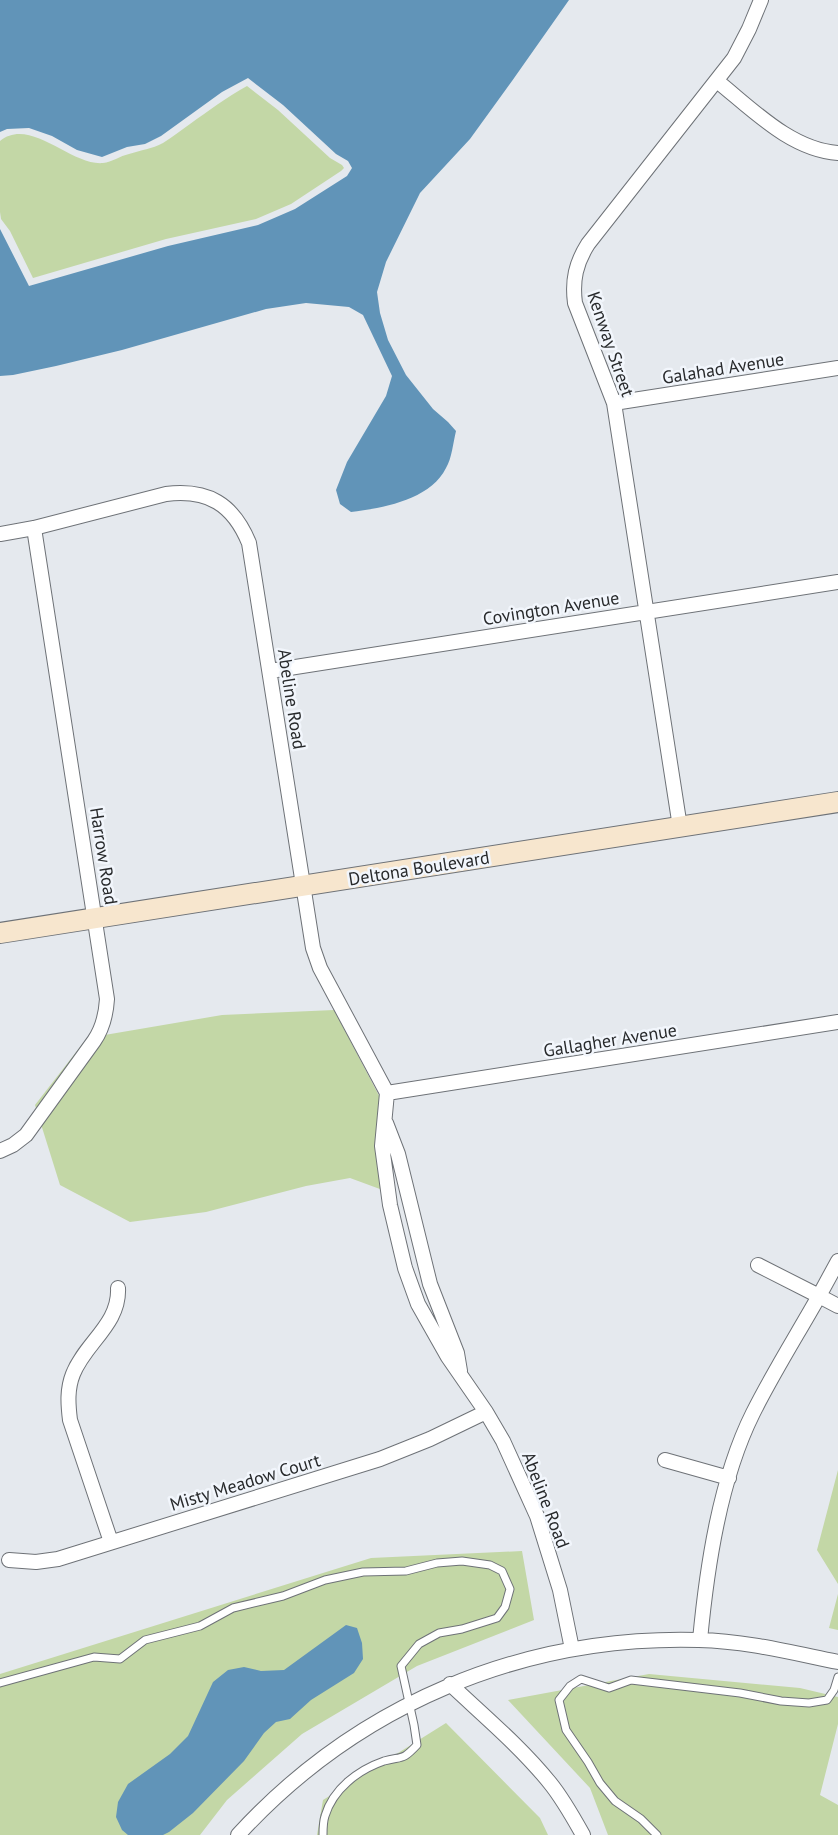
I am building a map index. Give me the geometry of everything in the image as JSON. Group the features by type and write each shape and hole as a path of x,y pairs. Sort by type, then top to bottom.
{"main road":[{"name":"Deltona Boulevard","path":"0,933 838,802"}],"street":[{"name":"Kenway Street","path":"680,827 614,404 575,303 573,287 575,271 588,244 734,58 761,0"},
{"path":"717,81 792,139 819,150 838,153"},
{"name":"Galahad Avenue","path":"614,404 838,368"},
{"name":"Abeline Road","path":"0,534 182,492 198,494 214,500 227,509 243,528 249,543 313,948 320,968 387,1093 382,1146 390,1204 405,1268 418,1304 448,1357 504,1441 537,1516 560,1590 572,1649"},
{"name":"Harrow Road","path":"0,1151 26,1135 100,1031 106,1016 107,999 34,528"},
{"name":"Covington Avenue","path":"270,671 838,582"},
{"name":"Gallagher Avenue","path":"387,1093 838,1022"},
{"name":"Abeline Road","path":"384,1119 398,1154 430,1284 456,1353 461,1376"},
{"path":"700,1640 706,1583 729,1478 753,1413 838,1261"},
{"path":"758,1265 838,1306"},
{"path":"111,1542 70,1420 68,1406 73,1374 80,1360 111,1320 116,1307 118,1288"},
{"name":"Misty Meadow Court","path":"9,1560 36,1562 58,1559 380,1459 430,1439 486,1412"},
{"path":"665,1460 729,1478"},
{"path":"238,1835 289,1784 327,1754 370,1725 450,1684 528,1658 619,1643 700,1640 757,1647 838,1662"},
{"path":"450,1684 530,1759 551,1784 583,1835"}],"lane":[{"path":"0,1683 94,1657 120,1659 145,1640 200,1626 233,1608 283,1596 325,1580 363,1572 406,1571 437,1563 462,1561 490,1565 502,1571 510,1589 506,1607 496,1618 439,1634 419,1644 401,1666 417,1745 405,1757 385,1761 361,1771 336,1792 325,1817 323,1835"},
{"path":"657,1835 641,1819 615,1801 600,1783 566,1730 559,1700 570,1686 581,1679 609,1688 631,1680 809,1703 827,1700 838,1677"}],"green space":[{"path":"247,86 344,168 291,204 256,219 166,239 33,278 10,231 1,219 0,141 12,135 24,134 91,162 103,163 163,143"},
{"path":"334,1010 386,1109 388,1192 350,1178 306,1186 206,1212 130,1222 60,1185 35,1105 87,1038 222,1015"},
{"path":"838,1470 838,1584 817,1550"},
{"path":"522,1551 534,1620 417,1666 302,1734 227,1800 200,1835 0,1835 0,1674 371,1558"},
{"path":"838,1594 838,1630 829,1628"},
{"path":"649,1674 800,1688 838,1697 838,1724 820,1795 838,1805 838,1835 608,1835 590,1788 508,1700"},
{"path":"446,1723 540,1818 548,1835 317,1835 323,1800"}],"water":[{"path":"0,0 569,0 470,139 420,193 386,262 377,292 388,340 406,375 433,409 456,431 448,464 439,479 429,488 391,505 377,508 351,512 340,504 336,490 347,462 386,396 392,376 363,315 349,307 306,303 266,309 122,350 56,366 0,376 0,229 29,286 168,246 258,225 295,209 347,176 352,168 348,161 336,154 283,105 248,78 222,92 161,136 145,144 127,147 102,157 77,150 52,136 29,128 7,129 0,132"},
{"path":"346,1625 357,1628 362,1643 363,1659 354,1673 311,1700 290,1719 276,1722 264,1733 244,1761 193,1813 169,1832 163,1835 128,1835 122,1830 116,1817 118,1802 128,1784 170,1754 188,1736 213,1682 228,1670 244,1667 261,1671 284,1670"}]}
